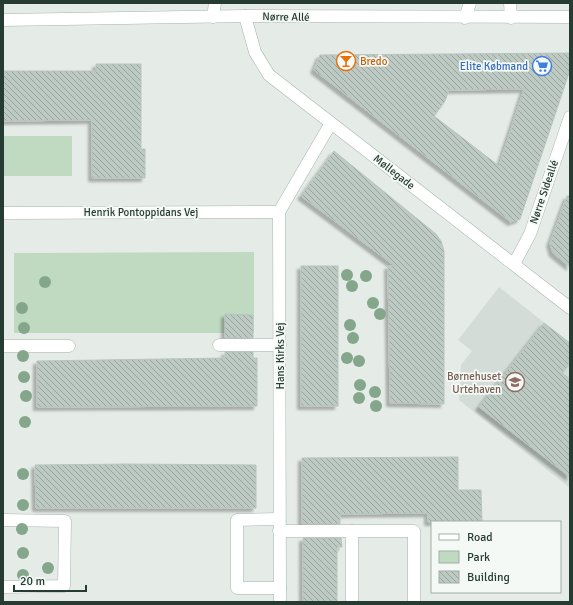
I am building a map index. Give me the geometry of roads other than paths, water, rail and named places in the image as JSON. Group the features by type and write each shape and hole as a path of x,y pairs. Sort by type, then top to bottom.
{"street":[{"path":"213,17 215,3"},
{"path":"465,18 470,3"},
{"path":"510,3 511,18"},
{"name":"Nørre Allé","path":"3,20 245,16 465,18 570,17"},
{"name":"Møllegade","path":"245,16 255,52 269,75 570,308"},
{"name":"Nørre Sideallé","path":"514,264 530,234 570,117"},
{"path":"279,212 331,123"},
{"name":"Henrik Pontoppidans Vej","path":"3,213 279,212"},
{"name":"Hans Kirks Vej","path":"279,212 280,602"},
{"path":"219,345 280,345"},
{"path":"3,346 69,346"},
{"path":"279,519 237,520 237,588 280,588"},
{"path":"3,520 65,521 64,586 3,587"},
{"path":"279,531 414,531 414,602"},
{"path":"352,531 352,602"}],"place":[{"name":"Bredo","path":"346,61"},
{"name":"Elite Købmand","path":"542,66"},
{"name":"Børnehuset Urtehaven","path":"515,382"}]}
